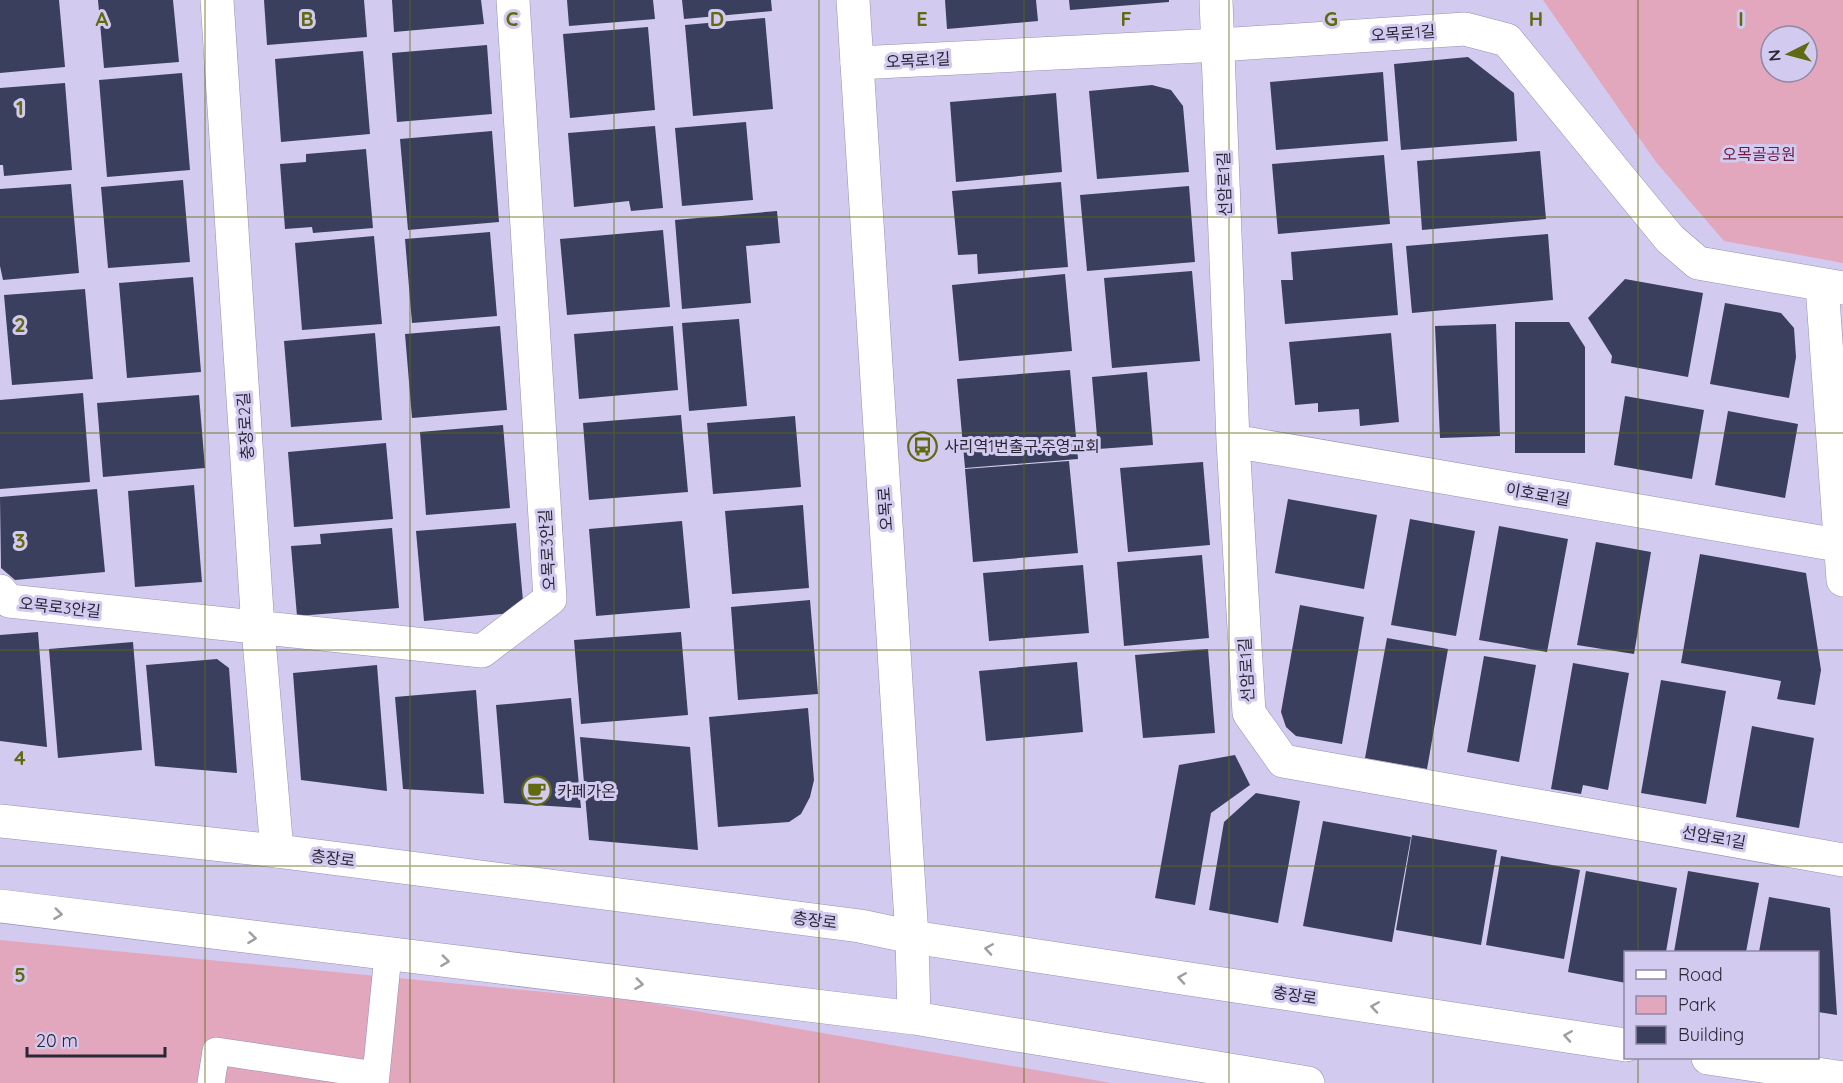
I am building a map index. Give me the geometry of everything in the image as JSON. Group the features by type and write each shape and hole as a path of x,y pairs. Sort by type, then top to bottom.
{"street":[{"name":"충장로2길","path":"217,0 258,628 277,851"},
{"name":"오목로3안길","path":"0,591 9,601 482,651 550,599 513,0"},
{"name":"오목로","path":"853,0 912,937 914,1018"},
{"name":"선암로1길","path":"1216,0 1233,441 1249,712 1283,761 1843,860"},
{"name":"오목로1길","path":"857,63 1219,45 1465,28 1507,40 1670,239 1698,263 1832,287"},
{"path":"1832,287 1843,580"},
{"name":"이호로1길","path":"1233,441 1842,546"},
{"name":"충장로","path":"0,822 277,851 860,926 912,937 1624,1045"},
{"path":"0,906 914,1018 1308,1083"},
{"path":"1715,1059 1843,1078"}],"lane":[{"path":"211,1083 216,1051 376,1079 388,955"}],"green space":[{"name":"오목골공원","path":"1543,0 1843,0 1843,263 1724,241 1656,162"},
{"path":"0,940 638,1001 1111,1083 0,1083"}],"building":[{"path":"0,0 59,0 65,67 0,73"},
{"path":"98,0 173,0 179,62 104,68"},
{"path":"264,0 364,0 367,37 267,45"},
{"path":"392,0 481,0 484,24 394,32"},
{"path":"567,0 653,0 655,19 569,26"},
{"path":"682,0 771,0 772,11 684,19"},
{"path":"945,0 1036,0 1038,21 947,29"},
{"path":"1069,0 1169,0 1169,2 1070,10"},
{"path":"765,18 773,109 693,116 685,25"},
{"path":"648,27 655,110 570,118 563,34"},
{"path":"487,45 492,114 397,122 392,53"},
{"path":"363,51 370,134 281,142 275,59"},
{"path":"1468,57 1514,93 1517,141 1401,150 1394,64"},
{"path":"1383,72 1388,141 1276,150 1270,82"},
{"path":"182,73 190,170 107,177 99,80"},
{"path":"65,83 72,170 4,176 3,165 0,165 0,88"},
{"path":"1152,85 1171,90 1183,106 1189,172 1097,179 1089,91"},
{"path":"1056,93 1062,172 956,182 950,102"},
{"path":"746,122 753,200 682,206 675,128"},
{"path":"655,126 663,208 631,211 629,201 574,207 568,133"},
{"path":"492,131 499,222 408,230 400,139"},
{"path":"366,149 373,228 313,233 312,227 285,229 280,164 306,162 306,154"},
{"path":"1540,151 1546,219 1422,230 1417,161"},
{"path":"1384,155 1390,224 1278,234 1272,164"},
{"path":"183,180 190,262 108,268 101,187"},
{"path":"1061,182 1068,267 978,274 977,254 958,255 952,191"},
{"path":"71,184 79,273 3,280 0,266 0,189"},
{"path":"1189,186 1195,262 1087,271 1080,195"},
{"path":"777,211 780,243 746,246 751,303 682,309 675,220"},
{"path":"663,230 670,307 567,315 560,239"},
{"path":"490,232 497,316 412,323 405,239"},
{"path":"1548,234 1553,300 1412,313 1406,246"},
{"path":"374,236 382,324 302,330 295,243"},
{"path":"1392,243 1398,315 1285,324 1281,280 1293,280 1291,252"},
{"path":"1192,271 1200,361 1112,368 1104,278"},
{"path":"1065,274 1072,351 959,361 952,285"},
{"path":"193,277 201,372 127,378 119,283"},
{"path":"1625,279 1703,293 1688,377 1611,363 1612,356 1588,318"},
{"path":"85,289 93,379 12,385 4,295"},
{"path":"1725,303 1781,313 1794,328 1796,357 1789,398 1710,384"},
{"path":"739,319 747,406 689,411 682,323"},
{"path":"1515,322 1569,322 1585,347 1585,453 1515,453"},
{"path":"1496,324 1500,436 1440,438 1435,326"},
{"path":"500,326 507,410 412,418 405,334"},
{"path":"673,326 678,390 579,399 574,334"},
{"path":"375,333 382,420 291,427 284,341"},
{"path":"1391,333 1399,422 1360,426 1359,409 1318,412 1318,403 1295,405 1289,342"},
{"path":"1070,370 1078,459 965,468 957,379"},
{"path":"1147,372 1153,445 1098,449 1092,377"},
{"path":"83,393 90,482 0,489 0,400"},
{"path":"199,395 205,468 103,477 97,403"},
{"path":"1625,396 1704,410 1692,479 1614,465"},
{"path":"1728,411 1798,424 1785,498 1715,485"},
{"path":"681,415 688,492 589,500 583,423"},
{"path":"795,416 801,487 713,494 707,423"},
{"path":"503,425 510,508 426,515 420,432"},
{"path":"386,443 393,519 294,527 288,452"},
{"path":"1069,461 1078,553 973,562 965,469"},
{"path":"1203,462 1210,545 1128,552 1120,468"},
{"path":"194,485 202,582 135,587 128,491"},
{"path":"97,489 105,572 15,580 1,568 0,497"},
{"path":"1288,499 1377,515 1364,589 1275,573"},
{"path":"803,505 809,588 732,594 725,511"},
{"path":"1410,519 1475,531 1456,636 1391,625"},
{"path":"682,521 690,608 596,616 589,529"},
{"path":"516,523 524,612 424,621 416,531"},
{"path":"1499,526 1568,539 1547,652 1479,640"},
{"path":"392,528 399,608 297,616 291,546 321,544 320,534"},
{"path":"1596,542 1651,552 1634,654 1577,645"},
{"path":"1700,554 1806,573 1821,670 1815,705 1777,699 1781,681 1681,663"},
{"path":"1202,555 1209,638 1124,646 1117,562"},
{"path":"1083,565 1089,633 989,641 983,573"},
{"path":"810,600 818,694 738,700 731,607"},
{"path":"1300,605 1364,617 1342,744 1296,736 1286,727 1281,712"},
{"path":"38,632 47,747 0,741 0,635"},
{"path":"681,632 688,715 581,724 574,640"},
{"path":"1387,638 1448,649 1427,769 1365,758"},
{"path":"133,642 142,750 58,758 49,649"},
{"path":"1208,649 1215,733 1143,738 1135,655"},
{"path":"1484,656 1536,665 1519,762 1467,752"},
{"path":"217,659 229,668 237,773 155,766 146,665"},
{"path":"1077,662 1083,732 986,741 979,671"},
{"path":"1573,663 1629,673 1608,790 1583,785 1581,794 1551,789"},
{"path":"377,665 387,791 301,780 293,673"},
{"path":"1661,680 1726,691 1706,804 1641,793"},
{"path":"476,690 484,794 403,789 395,697"},
{"path":"571,698 581,808 504,803 496,705"},
{"path":"808,708 814,780 810,797 801,814 789,822 718,827 709,717"},
{"path":"1752,726 1814,738 1799,828 1736,817"},
{"path":"580,737 690,747 698,850 589,840"},
{"path":"1235,755 1250,785 1211,813 1195,905 1155,898 1179,765"},
{"path":"1256,793 1300,801 1278,923 1209,910 1224,822"},
{"path":"1323,821 1411,837 1392,942 1303,926"},
{"path":"1412,835 1497,850 1481,945 1396,930"},
{"path":"1501,856 1580,870 1564,959 1486,945"},
{"path":"1586,871 1677,888 1666,951 1624,951 1624,983 1568,972"},
{"path":"1688,871 1759,883 1746,951 1674,951"},
{"path":"1769,897 1830,908 1837,1015 1819,1012 1819,951 1759,951"}],"place":[{"name":"사리역1번출구.주영교회","path":"923,446"},
{"name":"카페가온","path":"536,791"}]}
